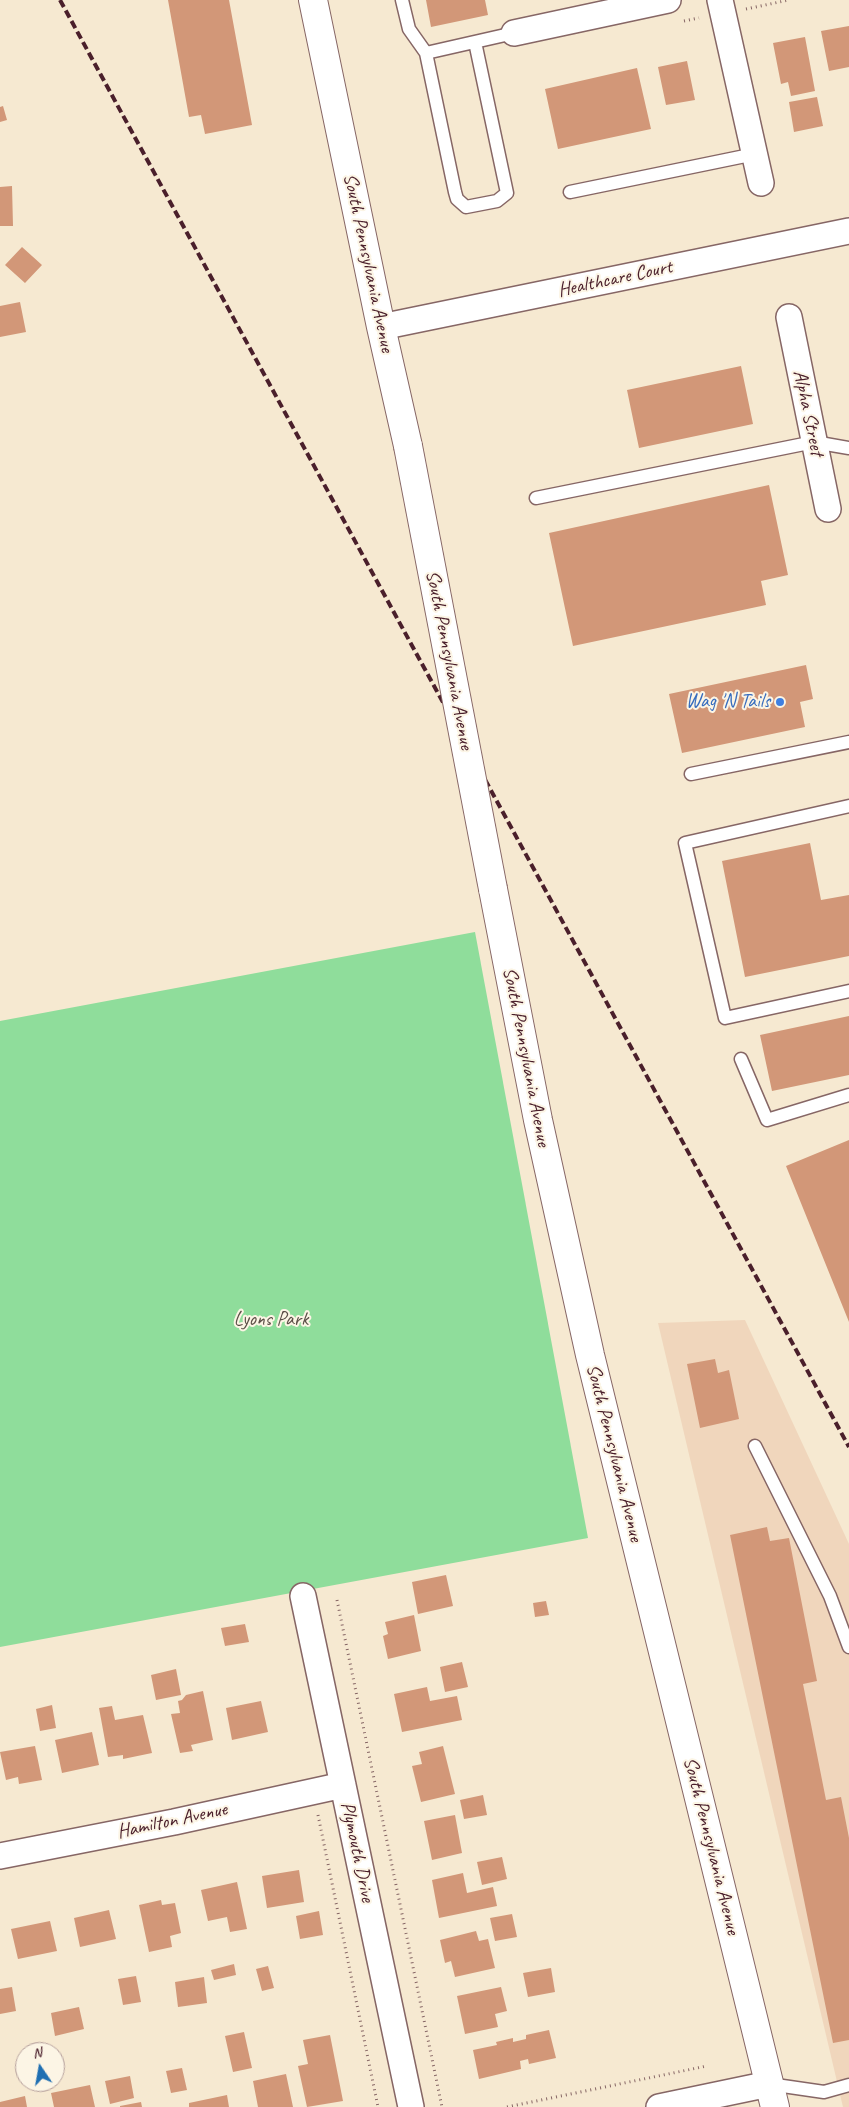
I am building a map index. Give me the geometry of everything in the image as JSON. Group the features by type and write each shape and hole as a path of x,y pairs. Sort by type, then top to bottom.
{"main road":[{"name":"South Pennsylvania Avenue","path":"313,0 381,327 408,446 538,1120 590,1355 772,2096"}],"street":[{"path":"514,33 668,0"},
{"path":"720,0 761,183"},
{"name":"Healthcare Court","path":"381,327 849,231"},
{"name":"Alpha Street","path":"789,317 828,509"},
{"name":"Plymouth Drive","path":"303,1596 412,2107"},
{"name":"Hamilton Avenue","path":"0,1856 174,1822 343,1785"},
{"path":"659,2107 772,2096"}],"lane":[{"path":"402,0 409,29 426,53 457,199 466,207 497,201 507,193 475,42"},
{"path":"426,53 514,33"},
{"path":"570,192 755,154"},
{"path":"536,498 814,442 849,448"},
{"path":"691,774 849,742"},
{"path":"849,806 685,843 725,1018 849,992"},
{"path":"740,1059 767,1120 849,1094"},
{"path":"755,1446 830,1596 849,1647"},
{"path":"772,2096 824,2092 849,2085"}],"path":[{"path":"747,19 745,9 789,0"},
{"path":"337,1600 442,2107"},
{"path":"313,1791 378,2107"},
{"path":"507,2107 707,2066"}],"shaded area":[{"path":"745,1320 849,1544 849,2107 843,2107 658,1323"}],"green space":[{"name":"Lyons Park","path":"475,932 588,1538 0,1647 0,1021"}],"building":[{"path":"168,0 229,0 252,125 205,134 201,115 189,117"},
{"path":"426,0 485,0 488,15 431,27"},
{"path":"849,26 849,67 829,71 821,31"},
{"path":"805,37 815,91 791,96 788,82 781,84 773,43"},
{"path":"687,61 695,100 666,105 658,67"},
{"path":"637,68 651,129 558,149 545,89"},
{"path":"817,97 823,126 794,132 789,102"},
{"path":"3,106 7,120 0,122 0,107"},
{"path":"12,186 13,226 0,226 0,187"},
{"path":"22,247 42,265 25,283 5,265"},
{"path":"20,302 26,332 0,337 0,306"},
{"path":"741,366 753,424 639,448 627,390"},
{"path":"769,485 788,575 761,581 766,605 573,646 549,533"},
{"path":"806,665 813,699 800,702 805,727 682,753 669,694"},
{"path":"810,843 821,900 849,895 849,956 745,977 722,861"},
{"path":"849,1016 849,1075 772,1091 760,1035"},
{"path":"849,1140 849,1322 786,1166"},
{"path":"715,1359 718,1373 729,1370 739,1419 700,1428 687,1364"},
{"path":"767,1527 770,1541 789,1538 817,1681 803,1684 826,1800 841,1797 849,1838 849,2040 833,2043 730,1535"},
{"path":"446,1575 453,1606 418,1614 412,1582"},
{"path":"546,1601 549,1615 535,1617 533,1603"},
{"path":"414,1615 421,1651 388,1659 383,1636 388,1634 385,1622"},
{"path":"245,1624 249,1642 225,1646 221,1628"},
{"path":"462,1662 468,1687 445,1692 440,1667"},
{"path":"176,1669 181,1695 156,1700 151,1675"},
{"path":"427,1687 430,1701 457,1696 462,1720 402,1732 394,1694"},
{"path":"203,1691 213,1740 191,1745 193,1751 180,1753 171,1714 180,1713 178,1701 182,1700 186,1695"},
{"path":"261,1701 268,1732 232,1740 226,1708"},
{"path":"52,1705 56,1728 40,1731 36,1709"},
{"path":"112,1706 115,1720 143,1715 152,1753 123,1759 123,1755 108,1757 99,1708"},
{"path":"92,1732 99,1765 62,1773 55,1740"},
{"path":"35,1746 42,1780 19,1784 18,1777 6,1780 0,1752"},
{"path":"443,1746 455,1794 421,1802 412,1766 422,1764 419,1752"},
{"path":"483,1795 487,1815 464,1819 460,1800"},
{"path":"455,1815 462,1853 432,1860 424,1821"},
{"path":"502,1857 507,1879 482,1885 477,1862"},
{"path":"299,1870 304,1902 267,1908 262,1876"},
{"path":"463,1873 467,1893 493,1887 497,1906 439,1918 432,1880"},
{"path":"237,1882 247,1929 230,1932 227,1917 208,1921 201,1890"},
{"path":"161,1900 162,1905 175,1903 181,1933 170,1936 172,1947 149,1952 139,1905"},
{"path":"109,1910 116,1939 80,1947 74,1918"},
{"path":"319,1911 323,1935 300,1939 296,1916"},
{"path":"512,1914 517,1937 495,1941 490,1918"},
{"path":"50,1921 57,1951 18,1959 11,1929"},
{"path":"476,1931 479,1941 488,1939 495,1968 455,1977 451,1961 445,1963 440,1940"},
{"path":"234,1964 236,1975 214,1980 211,1970"},
{"path":"268,1966 274,1988 262,1991 256,1969"},
{"path":"551,1968 555,1992 528,1997 523,1973"},
{"path":"136,1976 141,2002 123,2005 118,1979"},
{"path":"204,1977 207,2003 178,2007 175,1982"},
{"path":"12,1987 16,2011 0,2014 0,1989"},
{"path":"501,1987 507,2011 495,2014 498,2027 465,2034 457,1996"},
{"path":"79,2007 84,2029 55,2036 51,2013"},
{"path":"549,2030 556,2058 529,2064 528,2059 520,2061 521,2069 479,2079 473,2050 497,2045 496,2042 513,2038 513,2042 526,2039 526,2035"},
{"path":"244,2032 252,2068 233,2072 225,2036"},
{"path":"330,2035 343,2101 307,2107 298,2066 308,2064 303,2040"},
{"path":"182,2068 187,2090 171,2093 166,2071"},
{"path":"286,2074 293,2107 258,2107 253,2081"},
{"path":"130,2076 134,2098 110,2104 105,2081"},
{"path":"90,2085 95,2107 54,2107 51,2093 65,2092 65,2090"},
{"path":"227,2095 229,2107 189,2107 189,2103"},
{"path":"25,2096 27,2107 0,2107 0,2102"},
{"path":"141,2102 142,2107 120,2107 120,2106"}],"railway":[{"path":"60,0 849,1447"}],"place":[{"name":"Wag 'N Tails","path":"780,702"}]}
